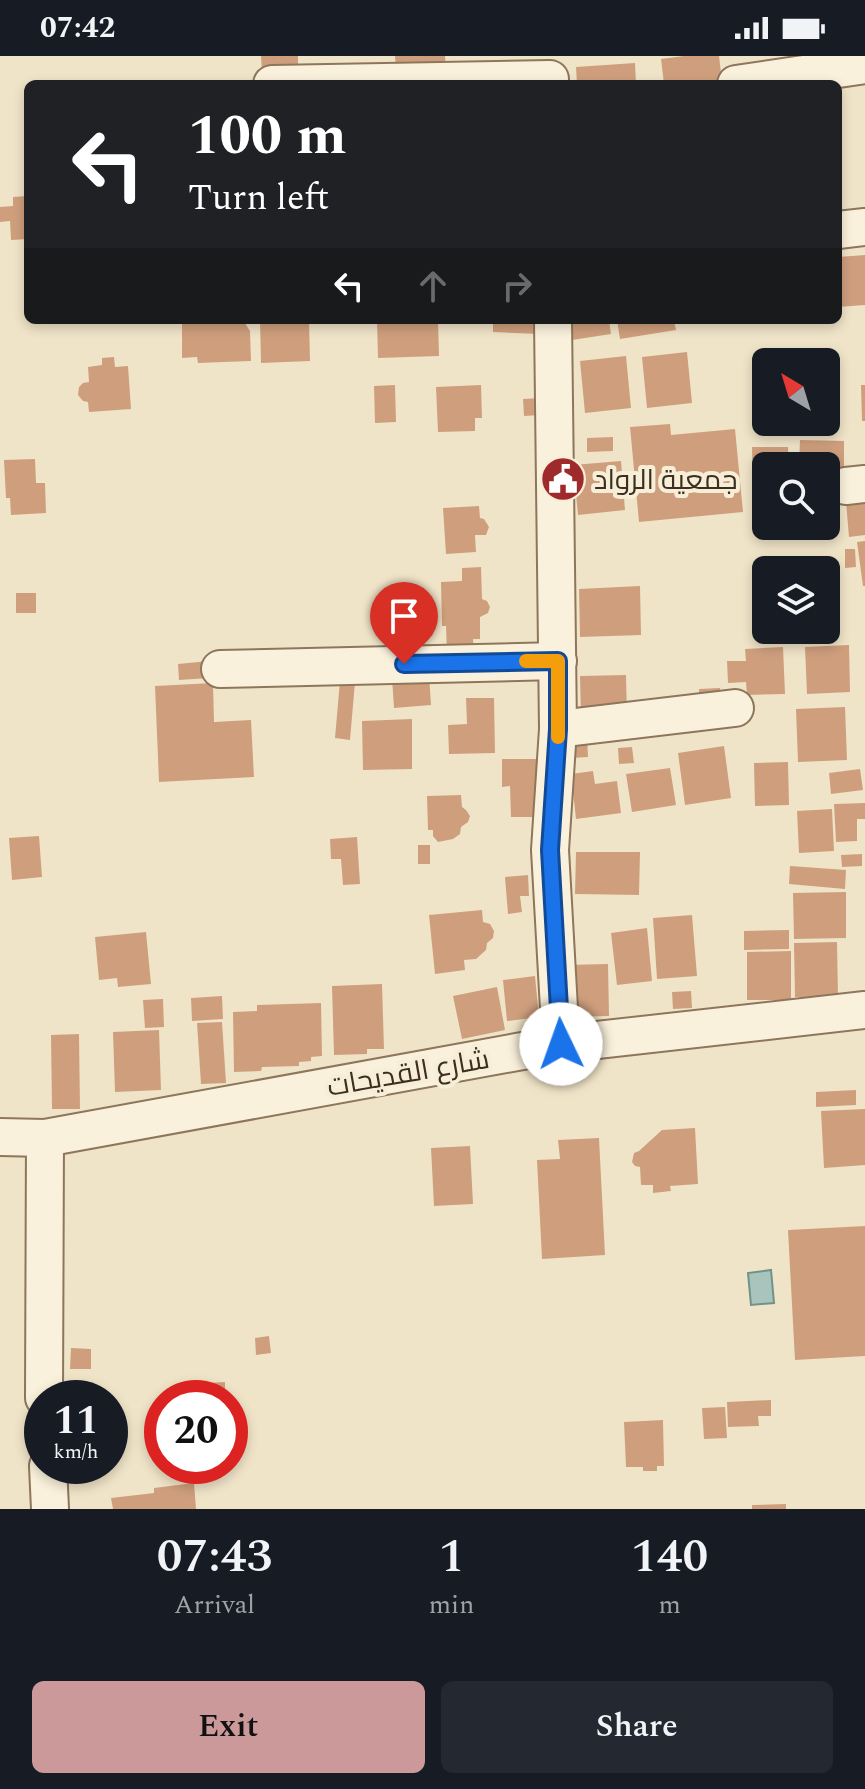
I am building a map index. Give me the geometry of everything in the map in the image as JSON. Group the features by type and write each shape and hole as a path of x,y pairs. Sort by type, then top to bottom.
{"street":[{"path":"763,80 865,65"},
{"path":"373,80 550,73"},
{"path":"842,230 865,227"},
{"path":"553,324 558,729 550,850 561,1044"},
{"path":"220,669 558,661"},
{"path":"558,729 735,708"},
{"name":"شارع القديحات","path":"0,1137 45,1138 561,1044 865,1010"},
{"path":"44,1380 45,1138"},
{"path":"49,1484 50,1509"}],"water":[{"path":"771,1270 774,1303 751,1305 748,1273"}],"building":[{"path":"261,56 298,56 298,71 262,72"},
{"path":"395,56 445,56 446,68 396,70"},
{"path":"719,56 722,80 664,80 661,59"},
{"path":"635,63 636,80 577,80 576,67"},
{"path":"24,196 24,239 11,240 10,221 0,222 0,207 13,206 13,197"},
{"path":"865,255 865,305 842,307 842,257"},
{"path":"182,324 246,324 250,331 251,361 198,363 197,357 182,358"},
{"path":"260,324 309,324 310,361 261,363"},
{"path":"377,324 438,324 439,356 378,358"},
{"path":"493,324 539,324 539,334 493,332"},
{"path":"570,324 610,324 611,334 572,340"},
{"path":"618,324 675,324 676,330 620,339"},
{"path":"687,352 692,403 647,408 642,357"},
{"path":"626,356 631,408 585,413 580,361"},
{"path":"114,357 115,367 128,366 131,409 89,412 88,402 78,395 79,387 89,382 88,367 102,365 102,358"},
{"path":"395,385 396,422 375,423 374,386"},
{"path":"481,385 482,418 475,418 475,431 438,432 436,387"},
{"path":"861,385 865,385 865,421 862,421"},
{"path":"540,398 541,415 524,416 523,399"},
{"path":"670,424 671,435 735,429 743,512 639,522 630,427"},
{"path":"613,437 613,451 587,452 587,438"},
{"path":"800,440 844,441 844,489 840,489 840,452 800,452"},
{"path":"752,447 788,447 788,452 752,452"},
{"path":"35,459 36,483 45,483 46,513 11,515 10,498 6,498 4,460"},
{"path":"621,461 625,510 578,515 573,465"},
{"path":"865,500 865,535 849,537 846,502"},
{"path":"479,506 480,518 489,527 486,535 475,535 476,552 446,554 443,508"},
{"path":"865,541 865,586 863,586 857,542"},
{"path":"845,549 855,549 856,567 845,568"},
{"path":"481,567 482,599 490,607 488,613 480,617 480,639 473,639 474,654 447,654 446,626 442,626 441,582 462,581 462,568"},
{"path":"640,586 641,635 580,637 579,589"},
{"path":"16,593 36,593 36,613 16,613"},
{"path":"849,645 850,692 807,694 805,647"},
{"path":"783,647 785,694 747,695 746,682 728,683 727,661 746,661 745,649"},
{"path":"209,661 210,678 179,680 178,664"},
{"path":"429,675 431,705 394,708 392,678"},
{"path":"626,675 627,716 581,718 580,676"},
{"path":"340,681 355,682 350,740 335,738"},
{"path":"213,683 214,722 251,720 254,777 159,782 155,686"},
{"path":"720,688 721,703 699,704 699,689"},
{"path":"466,698 494,698 495,753 449,754 448,725 467,724"},
{"path":"845,707 847,760 798,762 796,709"},
{"path":"412,719 412,769 363,770 362,721"},
{"path":"587,735 588,757 572,758 570,737"},
{"path":"724,746 731,798 685,805 678,753"},
{"path":"632,747 634,763 619,764 618,748"},
{"path":"502,759 537,759 537,817 511,817 510,786 502,787"},
{"path":"788,762 789,805 755,806 754,763"},
{"path":"670,768 676,805 632,812 626,774"},
{"path":"860,769 863,790 831,794 829,773"},
{"path":"593,771 595,784 617,781 621,813 576,819 571,774"},
{"path":"461,795 462,807 470,816 468,822 453,839 438,842 433,830 428,830 427,796"},
{"path":"865,803 865,819 857,819 857,841 836,842 834,804"},
{"path":"832,809 834,851 799,853 797,811"},
{"path":"39,836 42,877 12,880 9,838"},
{"path":"357,837 360,884 343,885 341,859 331,859 330,839"},
{"path":"418,845 430,845 430,864 418,864"},
{"path":"576,852 640,852 639,895 575,894"},
{"path":"862,854 862,866 842,867 841,855"},
{"path":"790,866 846,870 845,889 789,884"},
{"path":"528,875 529,896 520,896 522,912 508,914 505,877"},
{"path":"846,892 846,938 794,939 793,893"},
{"path":"482,910 483,922 490,924 494,931 486,950 476,959 464,960 465,970 435,974 429,915"},
{"path":"692,915 697,976 657,979 653,918"},
{"path":"647,928 652,981 617,985 611,933"},
{"path":"789,930 789,949 744,950 744,931"},
{"path":"146,932 151,984 118,987 117,978 99,980 95,937"},
{"path":"837,942 838,997 795,997 794,943"},
{"path":"791,951 791,1000 747,1000 747,952"},
{"path":"608,964 609,1016 566,1017 565,965"},
{"path":"535,976 539,1017 507,1021 503,980"},
{"path":"382,984 384,1049 367,1049 367,1054 334,1055 332,986"},
{"path":"497,987 505,1030 462,1039 453,996"},
{"path":"691,991 692,1008 673,1009 672,992"},
{"path":"222,996 223,1019 192,1021 191,998"},
{"path":"163,999 164,1027 145,1028 143,1000"},
{"path":"321,1003 322,1056 299,1062 299,1066 262,1067 261,1071 234,1072 233,1012 257,1011 257,1005"},
{"path":"222,1022 226,1083 201,1084 197,1023"},
{"path":"159,1030 161,1090 115,1092 113,1032"},
{"path":"79,1034 80,1109 52,1109 51,1035"},
{"path":"856,1090 856,1105 816,1107 816,1092"},
{"path":"865,1109 865,1165 824,1168 821,1111"},
{"path":"695,1128 698,1184 670,1186 671,1191 653,1193 653,1185 641,1185 640,1167 632,1162 634,1153 662,1130"},
{"path":"599,1138 605,1255 542,1259 537,1160 560,1159 558,1140"},
{"path":"470,1146 473,1204 434,1206 431,1148"},
{"path":"865,1226 865,1356 795,1360 788,1230"},
{"path":"269,1336 271,1353 256,1355 255,1338"},
{"path":"71,1348 91,1349 91,1369 70,1369"},
{"path":"771,1400 771,1416 758,1416 759,1426 728,1427 727,1402"},
{"path":"725,1407 727,1438 704,1439 702,1408"},
{"path":"663,1420 664,1466 657,1466 657,1471 626,1467 624,1422"},
{"path":"194,1484 196,1509 113,1509 111,1498 154,1493 154,1488"},
{"path":"786,1504 786,1509 752,1509 752,1505"}],"slow traffic":[{"path":"526,661 558,661 558,737"}],"place":[{"name":"جمعية الرواد","path":"563,479"}],"route":[{"path":"404,664 558,661 558,729 550,850 561,1044"}]}
